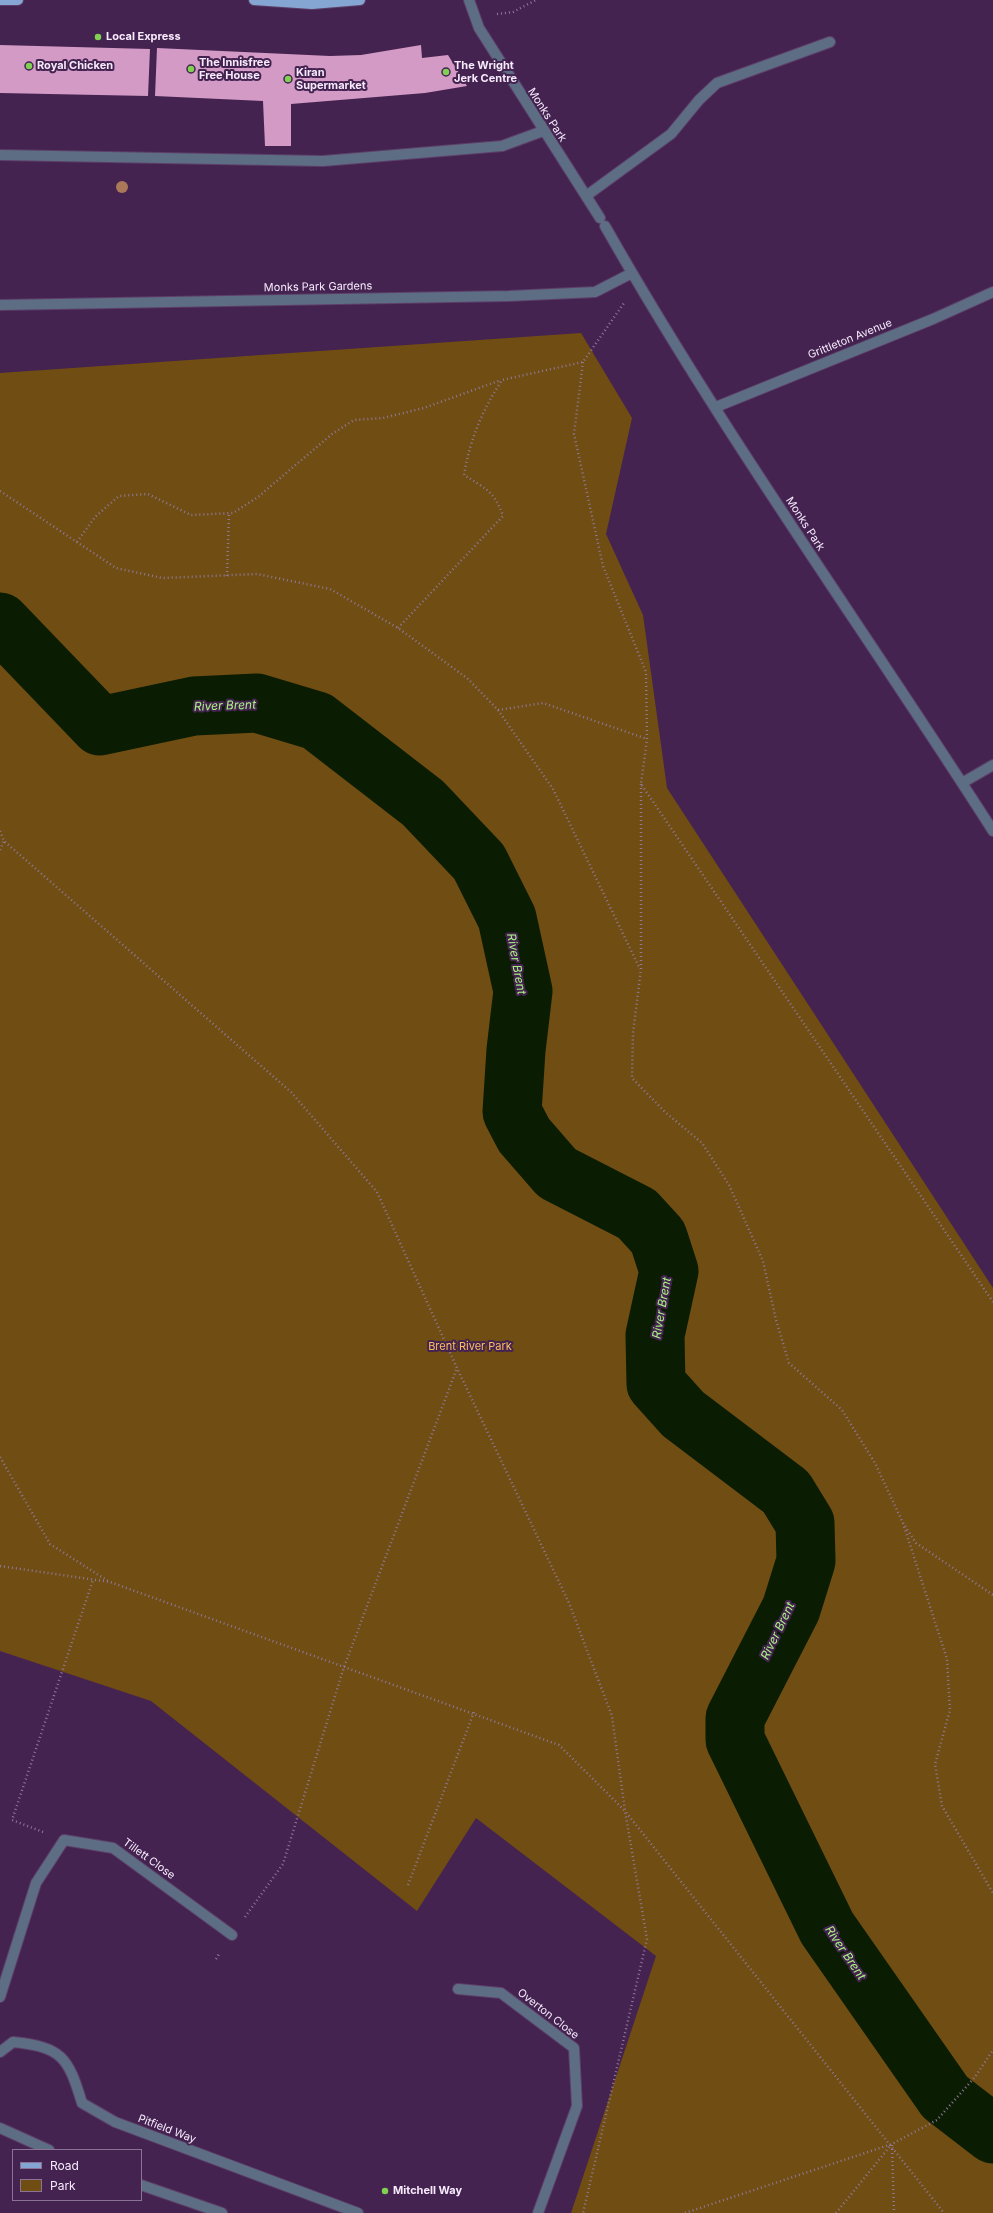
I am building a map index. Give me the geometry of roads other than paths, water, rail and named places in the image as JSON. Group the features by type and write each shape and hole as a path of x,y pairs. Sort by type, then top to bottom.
{"main road":[{"path":"0,0 18,0"},
{"path":"254,0 312,4 360,0"}],"street":[{"name":"Monks Park","path":"469,0 479,28 603,222 632,273 716,407 905,699 993,831"},
{"path":"586,196 671,134 699,100 717,84 830,42"},
{"path":"0,155 323,160 502,146 543,130"},
{"name":"Monks Park Gardens","path":"0,305 509,296 595,292 632,273"},
{"name":"Grittleton Avenue","path":"716,407 933,319 993,292"},
{"path":"962,783 993,765"},
{"name":"Tillett Close","path":"0,1997 36,1883 64,1840 113,1848 232,1935"},
{"name":"Overton Close","path":"458,1989 501,1993 574,2048 577,2106 538,2213"},
{"name":"Pitfield Way","path":"0,2052 13,2042 40,2045 58,2053 73,2073 82,2102 115,2122 358,2213"},
{"path":"0,2128 47,2149"},
{"path":"142,2185 222,2213"}],"waterway":[{"name":"River Brent","path":"0,622 100,726 194,706 257,703 317,721 423,803 479,862 507,918 523,991 516,1050 512,1112 524,1135 557,1173 637,1214 658,1237 669,1271 655,1335 656,1384 683,1414 786,1492 805,1523 806,1561 791,1609 735,1718 735,1740 827,1928 945,2097 993,2134"}],"place":[{"name":"Local Express","path":"98,37"},
{"name":"Royal Chicken","path":"29,66"},
{"name":"The Innisfree Free House","path":"191,69"},
{"name":"The Wright Jerk Centre","path":"446,72"},
{"name":"Kiran Supermarket","path":"288,79"},
{"name":"Mitchell Way","path":"385,2191"}],"park label":[{"name":"Brent River Park","path":"470,1347"}]}
